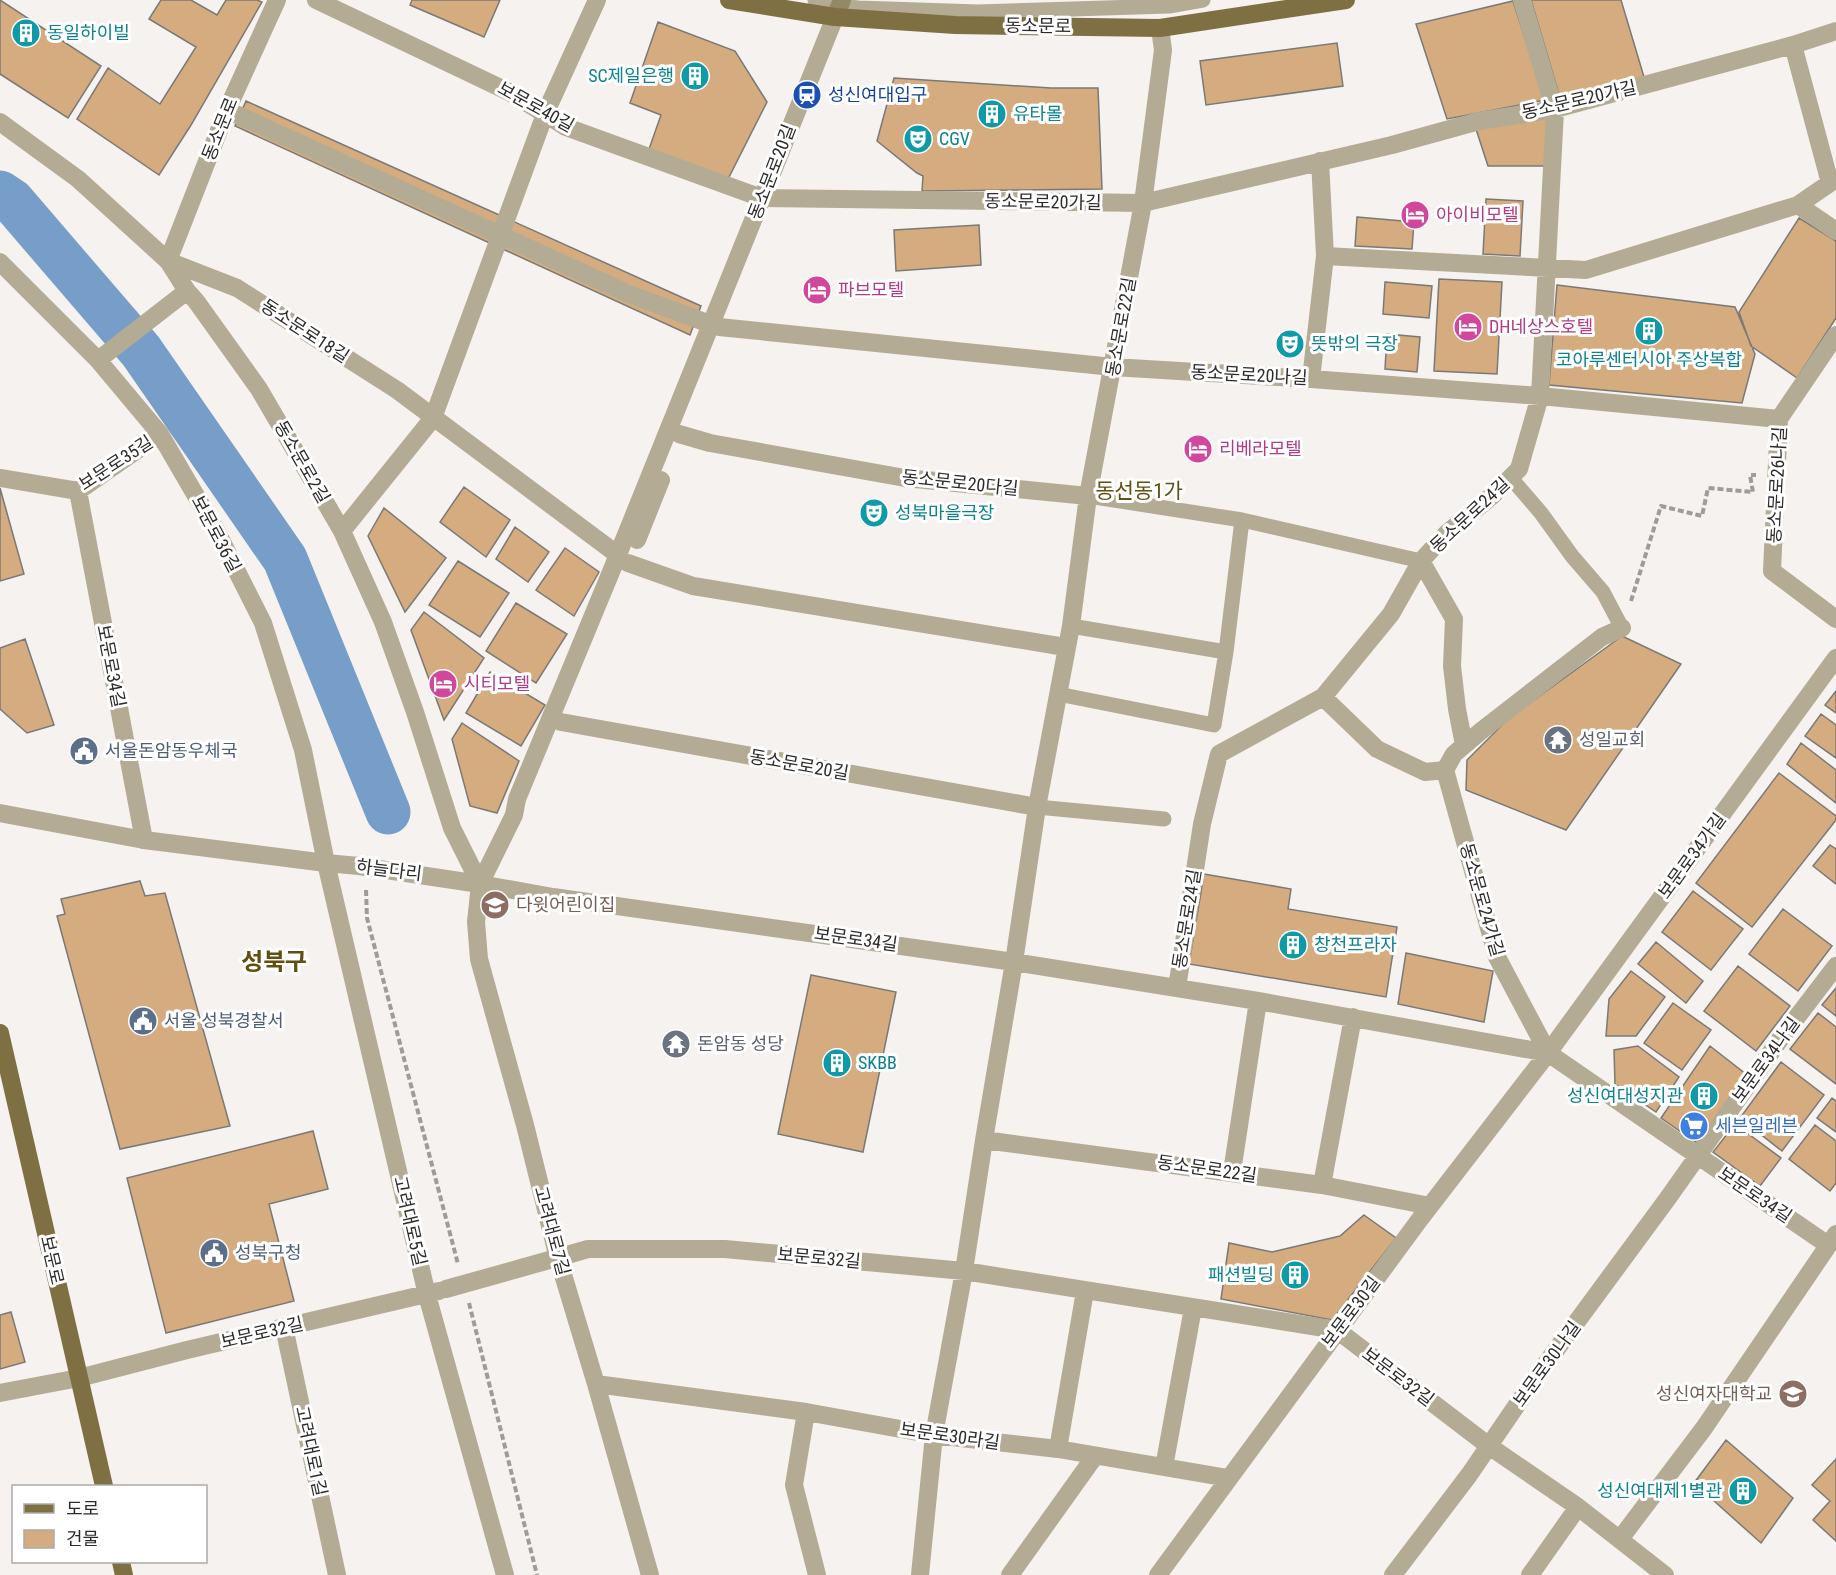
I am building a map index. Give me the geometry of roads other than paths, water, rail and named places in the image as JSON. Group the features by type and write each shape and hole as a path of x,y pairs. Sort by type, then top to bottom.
{"main road":[{"name":"동소문로","path":"729,0 839,8 955,25 1160,28 1347,0"},
{"name":"보문로","path":"0,1033 104,1485"}],"street":[{"name":"동소문로","path":"168,261 227,110 277,0"},
{"name":"보문로40길","path":"316,0 512,93 566,127 762,198"},
{"path":"342,531 433,418 545,114 597,0"},
{"name":"동소문로24길","path":"1177,988 1202,824 1219,754 1323,697 1391,614 1421,561 1446,534 1519,469 1540,396 1555,109 1522,0"},
{"name":"동소문로20길","path":"480,884 514,815 517,799 679,434 730,277 839,8"},
{"name":"동소문로22길","path":"920,1575 934,1435 964,1271 1014,962 1036,807 1065,647 1071,626 1088,496 1143,203 1162,50 1160,28"},
{"name":"동소문로20가길","path":"762,198 1143,203 1392,145 1479,121 1555,109 1793,45 1836,30"},
{"path":"1325,256 1586,270 1798,205 1830,183 1793,45"},
{"path":"227,110 629,294 714,326"},
{"name":"동소문로2길","path":"0,122 78,179 168,261 187,291 259,389 342,531 383,622 452,828 480,884"},
{"path":"1311,379 1325,256 1320,161"},
{"path":"1798,205 1836,231"},
{"name":"동소문로18길","path":"168,261 237,288 397,390 433,418"},
{"name":"보문로36길","path":"0,262 98,360 160,434 217,532 262,623 303,750 326,863"},
{"path":"98,360 187,291"},
{"name":"동소문로20길","path":"514,815 525,805 561,722 714,326"},
{"name":"동소문로20나길","path":"714,326 1113,367 1540,396 1779,419"},
{"name":"동소문로26나길","path":"1836,335 1779,419 1772,571 1836,619"},
{"path":"433,418 623,559 693,586 1065,647"},
{"name":"보문로35길","path":"0,478 78,491 160,434"},
{"name":"동소문로20다길","path":"679,434 710,443 905,478 1088,496"},
{"name":"보문로34길","path":"78,491 144,840"},
{"path":"1421,561 1454,619 1452,666 1464,745"},
{"path":"1323,697 1377,750 1425,772 1444,770 1464,745 1602,637 1622,628"},
{"name":"보문로34가길","path":"1548,1053 1836,658"},
{"name":"동소문로20길","path":"561,722 1036,807"},
{"name":"동소문로24가길","path":"1444,770 1497,957 1548,1053"},
{"path":"0,813 144,840 326,863"},
{"name":"하늘다리","path":"326,863 453,879"},
{"name":"고려대로5길","path":"326,863 427,1294 505,1575"},
{"name":"보문로34길","path":"453,879 553,897 1014,962 1353,1017 1548,1053 1698,1155 1832,1239 1704,1428 1620,1539"},
{"name":"고려대로7길","path":"480,884 476,921 479,959 525,1125 556,1259 596,1384 650,1575"},
{"name":"보문로34나길","path":"1698,1155 1836,966"},
{"path":"1232,1172 1258,1001"},
{"path":"1322,1185 1353,1017"},
{"name":"보문로30길","path":"1158,1575 1337,1330 1548,1053"},
{"name":"동소문로22길","path":"984,1140 1322,1185 1430,1206"},
{"name":"보문로30나길","path":"1396,1574 1698,1155"},
{"name":"보문로32길","path":"0,1393 79,1378 427,1294 588,1249 725,1249 964,1271 1337,1330 1489,1446 1578,1507 1661,1574"},
{"path":"1058,1449 1085,1291"},
{"path":"1164,1467 1193,1308"},
{"name":"고려대로1길","path":"284,1327 337,1575"},
{"name":"보문로30라길","path":"596,1384 806,1412 934,1435 1058,1449 1228,1478"},
{"path":"806,1412 794,1485 817,1575"},
{"path":"1010,1575 1095,1456"},
{"path":"1530,1575 1578,1507"}],"lane":[{"path":"815,0 839,8 978,12 1169,6 1203,0"},
{"path":"1511,477 1603,592 1622,628"},
{"name":"동소문로20다길","path":"1088,496 1242,520 1421,561"},
{"path":"1058,694 1214,725 1226,652 1242,520"},
{"path":"1071,626 1226,652"},
{"path":"1036,807 1164,819"}],"waterway":[{"path":"0,193 12,201 141,351 285,559 388,812"}],"place":[{"name":"동일하이빌","path":"26,33"},
{"name":"SC제일은행","path":"695,76"},
{"name":"성신여대입구","path":"807,95"},
{"name":"유타몰","path":"992,114"},
{"name":"CGV","path":"918,139"},
{"name":"아이비모텔","path":"1415,215"},
{"name":"파브모텔","path":"817,290"},
{"name":"DH네상스호텔","path":"1468,327"},
{"name":"코아루센터시아 주상복합","path":"1649,331"},
{"name":"뜻밖의 극장","path":"1290,344"},
{"name":"리베라모텔","path":"1198,449"},
{"name":"성북마을극장","path":"874,513"},
{"name":"시티모텔","path":"443,684"},
{"name":"성일교회","path":"1558,740"},
{"name":"서울돈암동우체국","path":"84,751"},
{"name":"다윗어린이집","path":"495,905"},
{"name":"창천프라자","path":"1293,945"},
{"name":"서울 성북경찰서","path":"143,1021"},
{"name":"돈암동 성당","path":"676,1044"},
{"name":"SKBB","path":"837,1063"},
{"name":"성신여대성지관","path":"1704,1096"},
{"name":"세븐일레븐","path":"1694,1126"},
{"name":"성북구청","path":"214,1253"},
{"name":"패션빌딩","path":"1295,1275"},
{"name":"성신여자대학교","path":"1793,1394"},
{"name":"성신여대제1별관","path":"1743,1491"}],"district":[{"name":"동선동1가","path":"1139,491"},
{"name":"성북구","path":"274,962"}]}
